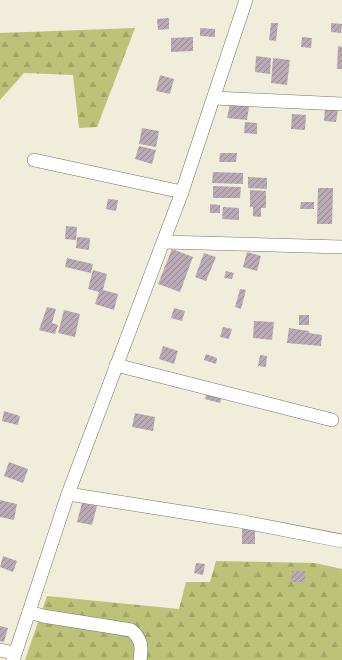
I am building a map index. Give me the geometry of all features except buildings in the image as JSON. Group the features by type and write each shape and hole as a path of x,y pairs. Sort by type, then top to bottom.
{"street":[{"path":"0,650 14,656 68,494 182,192 246,0"},
{"path":"214,98 342,104"},
{"path":"34,160 182,192"},
{"path":"164,242 342,247"},
{"path":"116,365 332,420"},
{"path":"68,494 239,521 342,541"},
{"path":"29,612 43,616 131,630 136,634 139,640 142,650 140,660"}],"green space":[{"path":"135,28 97,127 79,128 73,75 24,73 0,100 0,33"},
{"path":"216,561 315,563 342,569 342,660 25,660 47,596 179,609 186,582 210,582"}]}
